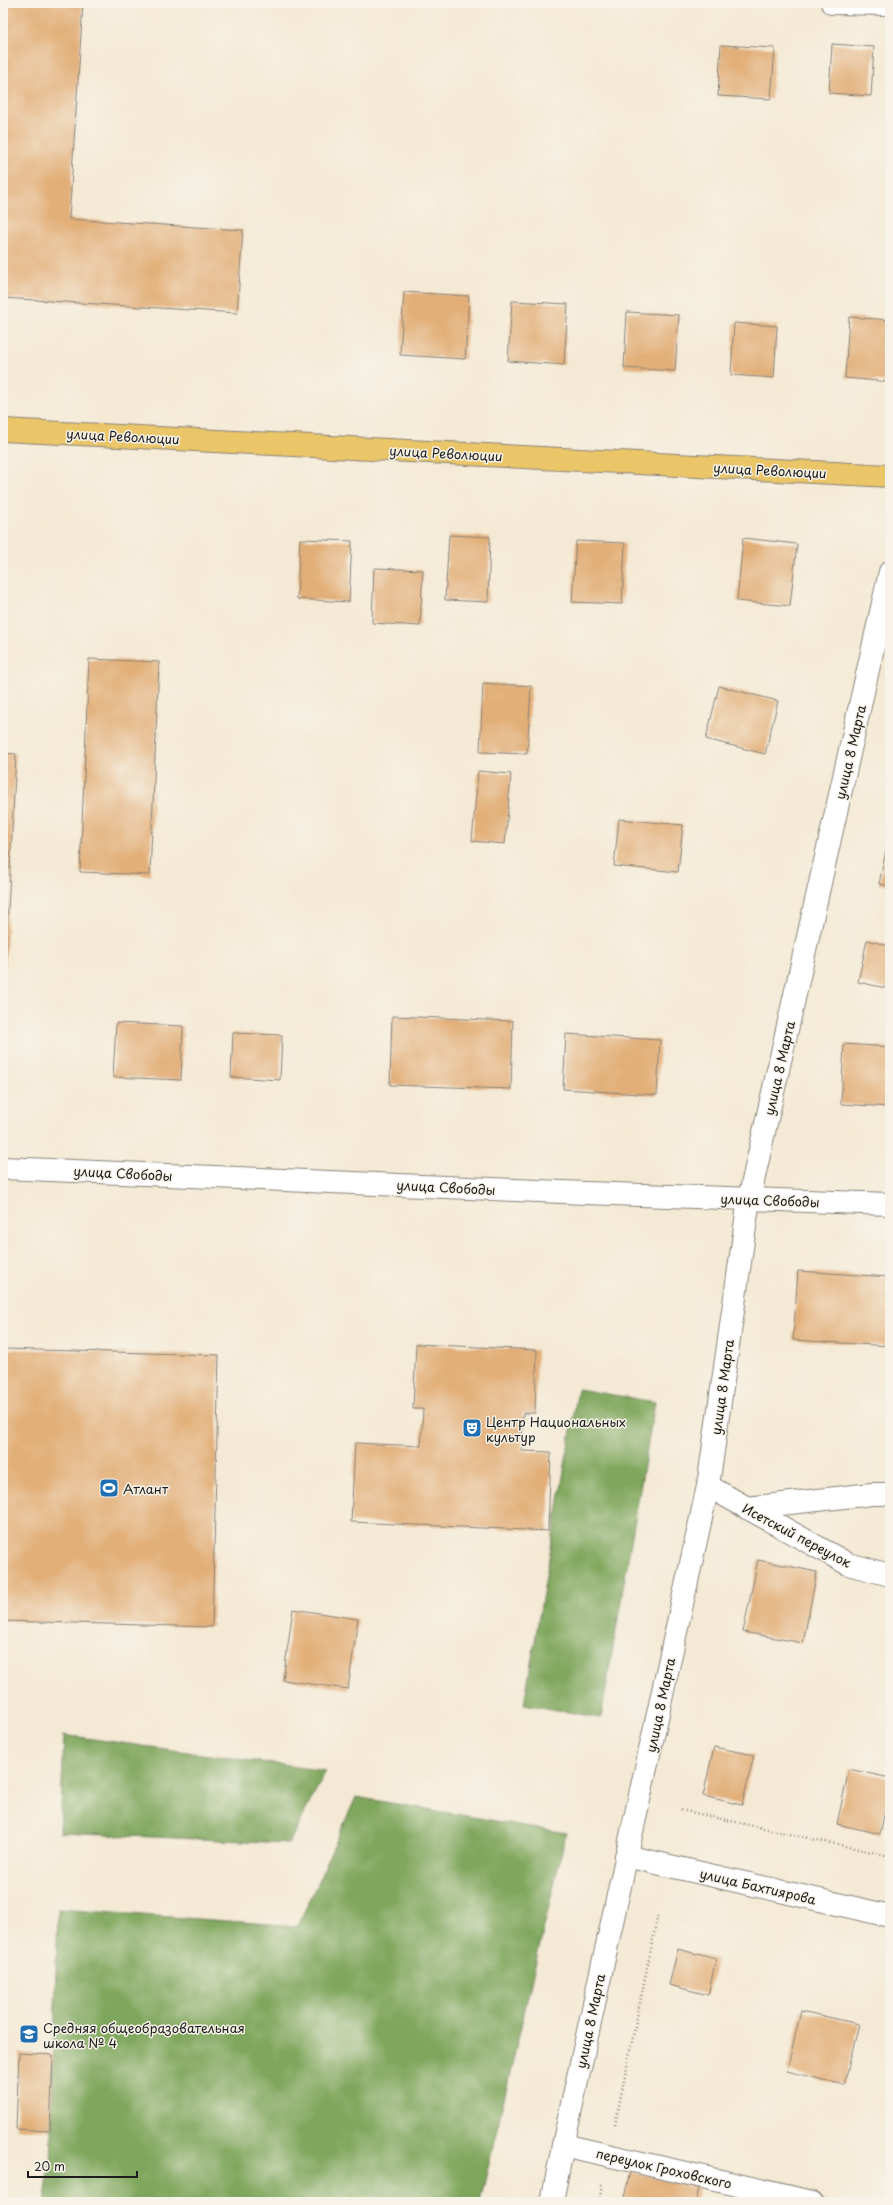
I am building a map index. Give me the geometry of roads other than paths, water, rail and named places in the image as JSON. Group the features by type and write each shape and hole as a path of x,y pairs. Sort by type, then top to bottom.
{"main road":[{"name":"улица Революции","path":"3,430 890,476"}],"street":[{"path":"832,3 890,4"},
{"name":"улица 8 Марта","path":"552,2202 563,2145 708,1486 749,1199 890,572"},
{"name":"улица Свободы","path":"3,1168 890,1204"},
{"name":"Исетский переулок","path":"708,1486 848,1564 890,1575"},
{"path":"746,1508 872,1494 890,1494"},
{"name":"улица Бахтиярова","path":"626,1856 890,1916"},
{"name":"переулок Гроховского","path":"563,2145 812,2202"}],"place":[{"name":"Центр Национальных культур","path":"472,1428"},
{"name":"Атлант","path":"109,1488"},
{"name":"Средняя общеобразовательная школа № 4","path":"29,2034"}]}
